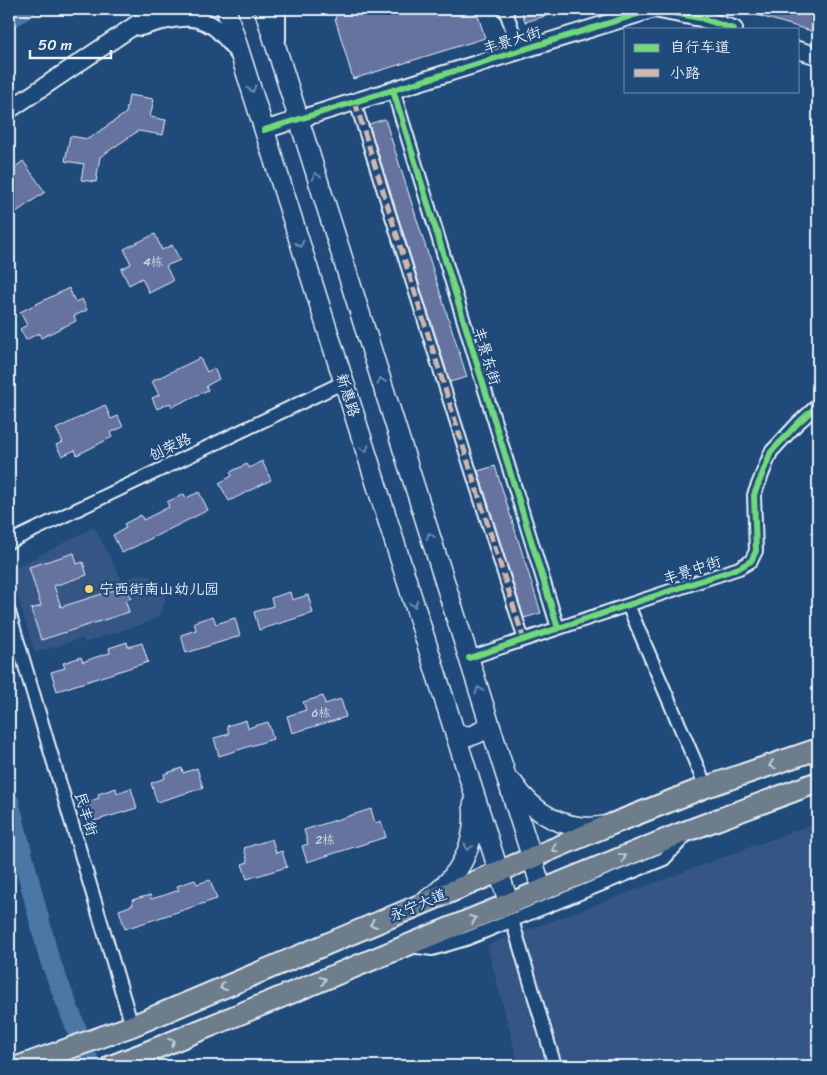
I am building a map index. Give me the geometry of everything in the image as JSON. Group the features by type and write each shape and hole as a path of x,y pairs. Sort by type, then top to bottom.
{"main road":[{"name":"新惠路","path":"226,9 470,781"},
{"path":"264,9 542,890"},
{"path":"455,732 464,736 474,736 483,730 489,721"},
{"name":"永宁大道","path":"20,1066 132,1026 612,824 706,787 818,749"},
{"path":"504,770 520,793 532,806 546,816 561,823 578,827 596,827 612,824"},
{"path":"470,781 510,912"},
{"path":"423,903 440,891 454,875 465,857 472,837 474,816 470,781"},
{"path":"111,1066 408,945 510,912 542,890 692,829 818,782"}],"street":[{"path":"124,32 150,9"},
{"path":"9,110 160,9"},
{"path":"277,9 277,50"},
{"path":"505,9 520,51"},
{"name":"丰景大街","path":"264,130 654,9 700,18 731,28"},
{"path":"124,32 176,17 195,18 213,26 223,34 242,59"},
{"path":"800,51 818,56"},
{"name":"丰景东街","path":"393,90 558,628"},
{"path":"355,102 524,640"},
{"name":"创荣路","path":"9,542 344,382"},
{"name":"丰景中街","path":"469,658 739,568 751,561 756,551 754,495 772,452 797,424 818,405"},
{"path":"628,605 706,787"},
{"name":"民丰街","path":"9,612 132,1026"},
{"path":"555,1066 510,912 664,859 692,829"}],"shaded area":[{"name":"宁西街南山幼儿园","path":"94,527 122,580 138,575 147,575 161,585 165,594 165,603 162,611 156,618 148,622 84,643 82,638 35,653 10,571"},
{"path":"818,822 818,1066 519,1066 487,945"}],"building":[{"path":"341,9 476,9 485,38 353,79 335,18"},
{"path":"521,9 561,9 562,11 525,22"},
{"path":"744,9 818,9 818,33 743,11"},
{"path":"129,95 154,99 150,117 166,120 163,135 138,131 100,157 96,182 81,180 84,164 65,161 70,136 88,139 126,113"},
{"path":"385,119 467,377 450,382 369,124"},
{"path":"23,161 45,192 9,217 9,172"},
{"path":"155,234 162,250 172,245 180,260 166,266 173,281 149,293 142,278 129,285 121,269 131,264 124,249"},
{"path":"69,288 75,302 82,299 87,310 74,316 76,321 41,338 39,333 26,340 20,329 27,325 20,312"},
{"path":"200,358 207,372 214,368 219,379 206,386 208,390 172,407 170,403 157,409 152,398 159,395 152,381"},
{"path":"105,405 111,419 118,416 123,427 110,433 112,437 77,455 75,450 62,456 56,445 63,442 56,429"},
{"path":"262,461 271,480 229,501 219,483 232,476 230,472 247,464 249,468"},
{"path":"495,466 541,613 524,618 478,471"},
{"path":"199,492 208,510 122,553 113,535 126,528 124,524 141,515 143,520 169,507 167,502 184,494 186,498"},
{"path":"74,553 77,564 83,562 87,575 54,586 61,607 127,586 131,598 125,600 129,612 41,640 31,609 41,606 29,567"},
{"path":"290,592 292,600 308,595 313,613 259,630 254,612 273,606 271,598"},
{"path":"213,616 216,624 235,618 240,636 186,653 181,635 196,630 194,622"},
{"path":"127,642 128,647 142,643 148,662 57,691 51,672 65,668 63,663 81,657 83,662 110,653 109,648"},
{"path":"323,696 325,704 341,699 346,717 292,733 287,716 306,710 303,702"},
{"path":"246,720 248,728 268,722 273,739 219,756 214,738 229,734 227,726"},
{"path":"182,768 183,773 197,768 203,788 157,802 151,783 165,778 164,774"},
{"path":"116,788 117,793 131,788 137,808 91,822 85,803 99,798 98,794"},
{"path":"371,809 375,823 381,821 386,837 307,862 302,846 308,844 304,830"},
{"path":"272,839 276,853 282,851 287,867 247,879 242,864 248,862 244,848"},
{"path":"195,880 197,884 210,880 217,899 125,929 119,910 133,905 132,900 150,895 151,899 165,895 179,890 177,886"}],"waterway":[{"path":"9,19 26,9"},
{"path":"9,801 49,958 80,1038"},
{"path":"84,1050 91,1066"}],"marked path":[{"path":"355,102 524,640"}],"cycle path":[{"path":"264,130 654,9 700,18 731,28"},
{"path":"393,90 558,628"},
{"path":"469,658 739,568 751,561 756,551 754,495 771,452 818,405"}],"place":[{"name":"宁西街南山幼儿园","path":"89,589"}]}
